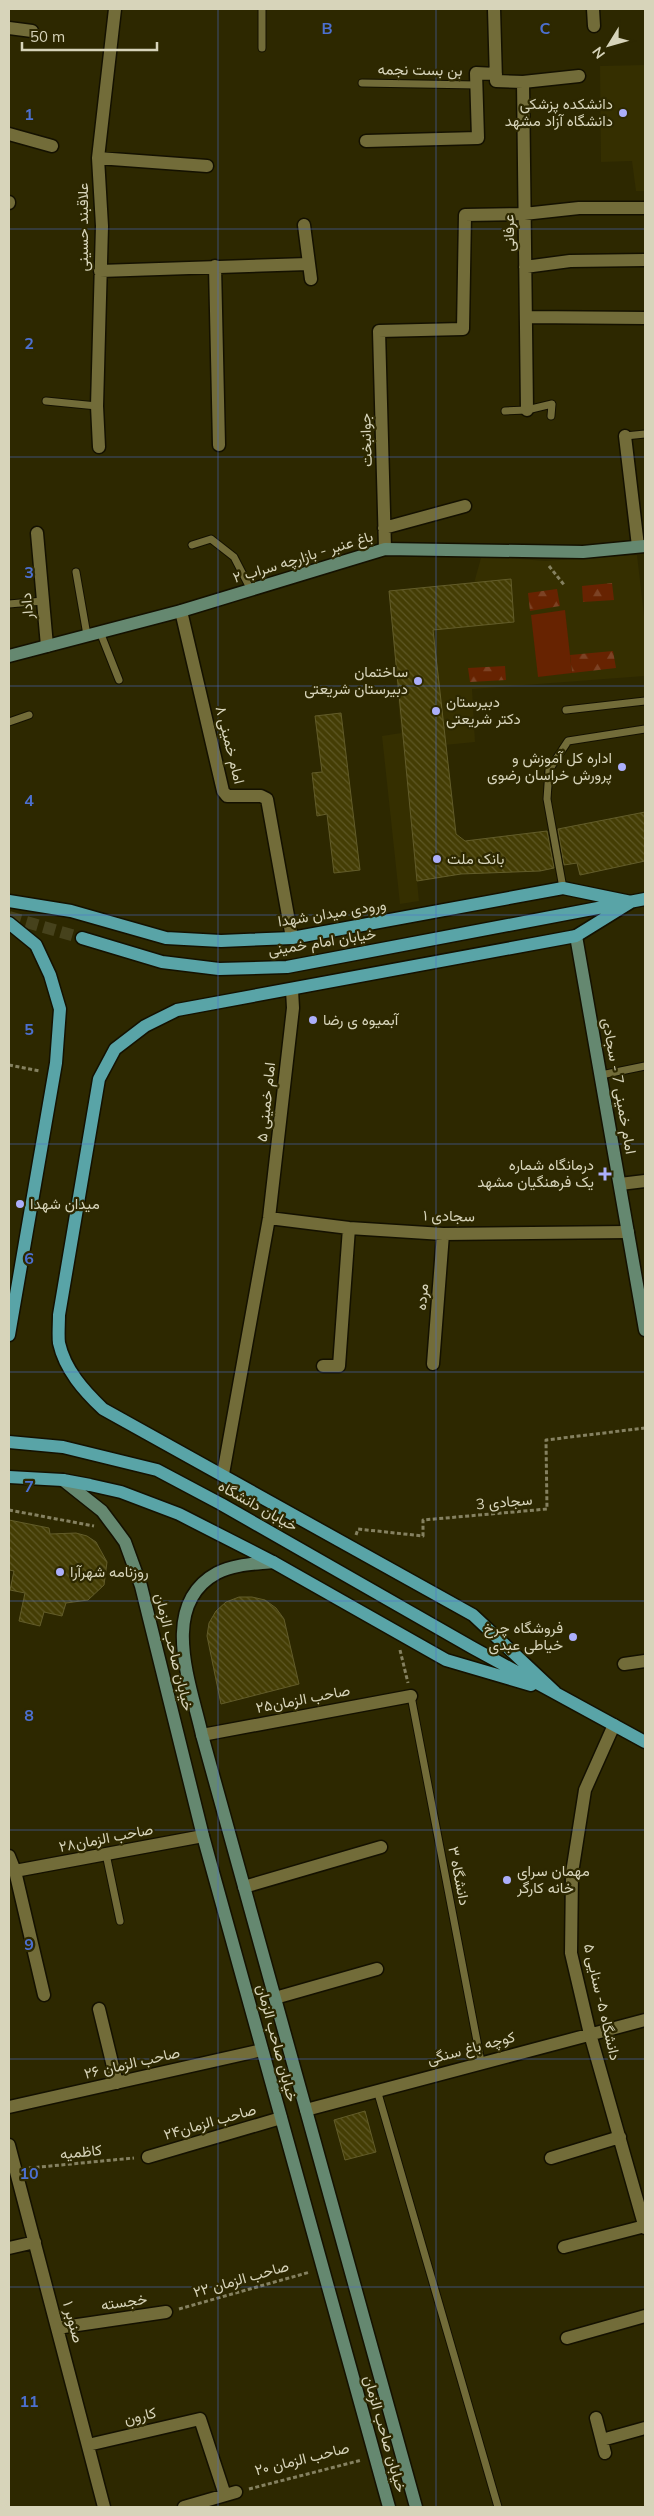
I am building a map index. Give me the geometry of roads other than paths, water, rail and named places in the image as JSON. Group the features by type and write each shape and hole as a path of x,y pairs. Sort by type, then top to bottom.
{"main road":[{"name":"باغ عنبر - بازارچه سراب ۲","path":"9,656 181,611 385,549 583,552 642,546"},
{"name":"ورودی میدان شهدا","path":"9,901 71,911 166,938 220,941 292,938 563,888 631,902"},
{"path":"555,1692 473,1615 223,1474 158,1441 103,1409 89,1396 72,1374 59,1343 59,1315 99,1079 115,1048 145,1026 177,1010 576,936 631,902 645,899"},
{"name":"خیابان امام خمینی","path":"82,938 162,962 219,969 287,967 631,902"},
{"path":"9,923 36,945 50,975 60,1009 54,1073 9,1335"},
{"name":"امام خمینی 7 - سجادی","path":"576,936 645,1330"},
{"name":"خیابان دانشگاه","path":"9,1442 63,1447 157,1470 221,1504 473,1648 555,1692"},
{"path":"9,1477 63,1480 121,1492 179,1514 273,1562 395,1629 446,1660 555,1692 645,1742"},
{"name":"خیابان صاحب الزمان","path":"63,1480 102,1511 117,1530 125,1542 141,1586 203,1836 389,2507"},
{"path":"273,1562 232,1568 217,1573 198,1588 187,1604 183,1622 183,1643 202,1735 416,2507"}],"street":[{"name":"علاقبند حسینی","path":"99,447 97,406 102,226 98,158 116,9"},
{"path":"494,9 496,78"},
{"path":"594,9 594,26"},
{"path":"9,28 32,31"},
{"path":"366,141 478,138 476,73 523,82 579,76"},
{"name":"عرفانی","path":"523,82 528,410"},
{"path":"9,134 52,146"},
{"path":"98,158 207,166"},
{"path":"524,214 579,208 645,208"},
{"name":"جوانبخت","path":"385,549 379,332 463,329 465,215 524,214"},
{"path":"304,225 311,279"},
{"path":"525,267 570,262 645,260"},
{"path":"100,270 308,264"},
{"path":"215,266 219,445"},
{"path":"526,317 645,318"},
{"path":"624,436 642,546"},
{"path":"384,528 465,506"},
{"name":"دادار","path":"38,533 46,646"},
{"name":"امام خمینی ۸","path":"181,611 223,791 227,796 262,796 267,799 292,938"},
{"name":"امام خمینی ۵","path":"223,1474 269,1218 292,1008 292,990"},
{"path":"620,1184 645,1181"},
{"name":"سجادی ۱","path":"269,1218 349,1228 444,1234 628,1232"},
{"path":"323,1366 339,1366 349,1228"},
{"name":"مرده","path":"433,1364 444,1234"},
{"path":"624,1664 645,1662"},
{"name":"صاحب الزمان۲۵","path":"202,1735 411,1696"},
{"name":"دانشگاه ۵- سنایی ۵","path":"614,1724 585,1790 572,1873 571,1953 590,2034 645,2227"},
{"name":"صاحب الزمان۲۸","path":"15,1871 203,1836"},
{"path":"244,1887 381,1847"},
{"path":"9,1856 15,1871 44,1995"},
{"path":"275,1998 377,1969"},
{"path":"99,2009 116,2083"},
{"name":"کوچه باغ سنگی","path":"306,2110 645,2020"},
{"name":"صاحب الزمان ۲۶","path":"9,2107 262,2050"},
{"name":"صاحب الزمان۲۴","path":"148,2157 281,2118"},
{"path":"551,2158 620,2137"},
{"name":"صنوبر ۱","path":"9,2145 104,2507"},
{"path":"564,2247 645,2227"},
{"path":"9,2248 35,2242"},
{"name":"خجسته","path":"57,2328 166,2312"},
{"path":"567,2338 645,2316"},
{"name":"کارون","path":"88,2445 200,2418 231,2494 184,2507"},
{"path":"596,2418 604,2446 645,2428"}],"lane":[{"path":"262,9 262,48"},
{"name":"بن بست نجمه","path":"362,83 477,85"},
{"path":"46,401 97,406"},
{"path":"505,411 528,410 552,404 551,416"},
{"path":"624,436 645,434"},
{"path":"192,545 211,539 234,557 251,590"},
{"path":"76,572 87,635"},
{"path":"9,604 43,601"},
{"path":"100,632 119,680"},
{"path":"566,710 645,701"},
{"path":"9,722 29,715"},
{"path":"563,888 547,799 549,770 568,741 645,729"},
{"path":"600,1075 645,1066"},
{"name":"دانشگاه ۳","path":"411,1696 481,2062"},
{"path":"106,1854 120,1920"},
{"path":"377,2090 498,2507"}],"tunnel":[{"path":"9,917 82,938"}],"place":[{"name":"دانشکده پزشکی دانشگاه آزاد مشهد","path":"623,113"},
{"name":"ساختمان دبیرستان شریعتی","path":"418,681"},
{"name":"دبیرستان دکتر شریعتی","path":"436,711"},
{"name":"اداره کل آموزش و پرورش خراسان رضوی","path":"622,767"},
{"name":"بانک ملت","path":"437,859"},
{"name":"آبمیوه ی رضا","path":"313,1020"},
{"name":"درمانگاه شماره یک فرهنگیان مشهد","path":"605,1174"},
{"name":"میدان شهدا","path":"20,1204"},
{"name":"روزنامه شهرآرا","path":"60,1572"},
{"name":"فروشگاه چرخ خیاطی عبدی","path":"573,1637"},
{"name":"مهمان سرای خانه کارگر","path":"507,1880"}]}
